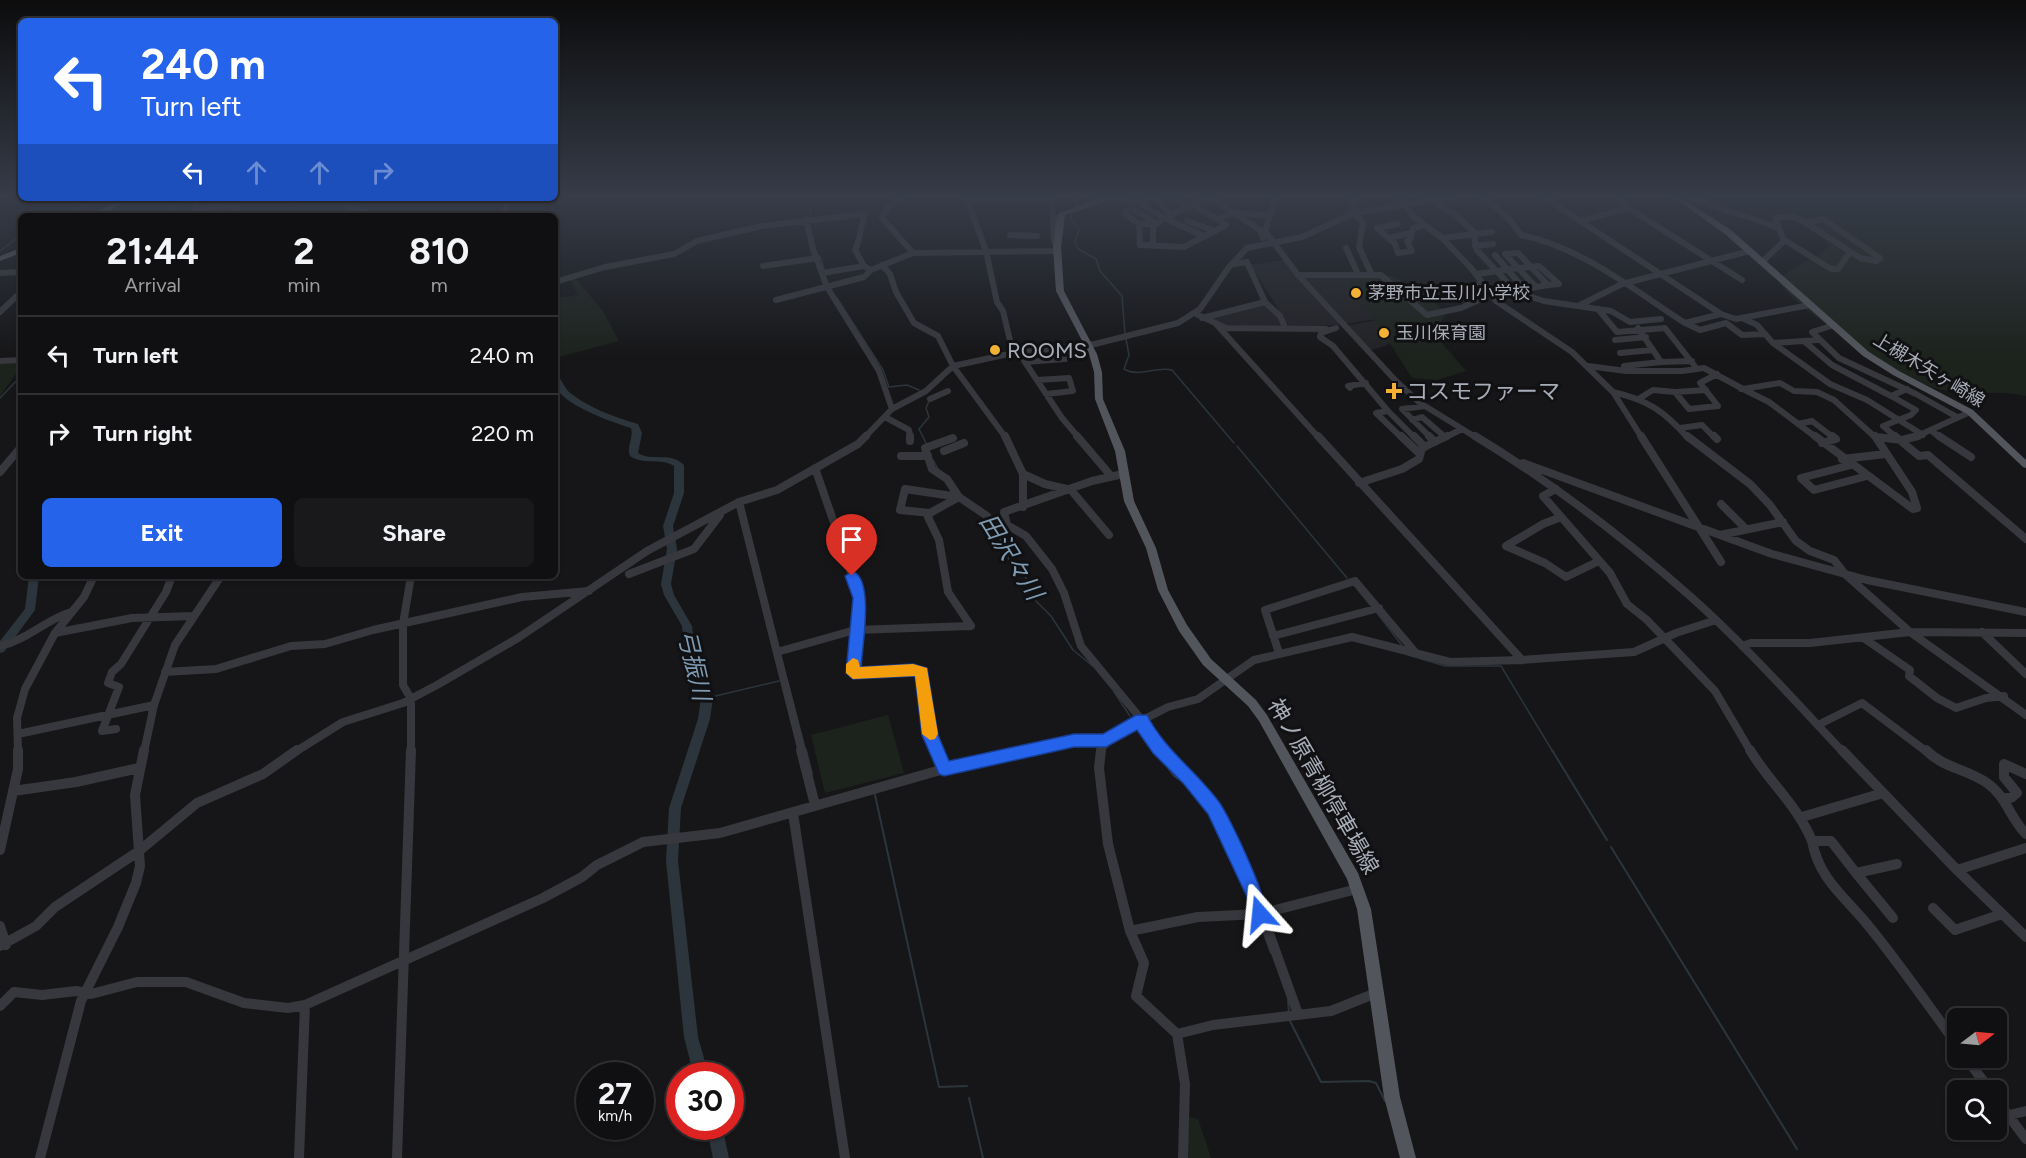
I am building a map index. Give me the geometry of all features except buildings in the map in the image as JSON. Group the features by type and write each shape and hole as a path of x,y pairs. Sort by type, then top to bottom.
{"main road":[{"name":"神ノ原青柳停車場線","path":"1057,249 1060,291 1089,344 1098,372 1099,399 1120,451 1117,475 1151,548 1167,600 1191,639 1226,682 1252,704 1263,718 1357,889 1367,924 1392,1097 1408,1158"},
{"name":"上槻木矢ヶ崎線","path":"1750,250 1884,366 1970,412 1985,423 2026,465"},
{"path":"0,259 18,251"}],"street":[{"path":"558,281 605,267 674,254 683,249"},
{"path":"816,249 829,287 879,371 892,409"},
{"path":"855,249 864,266 871,270"},
{"path":"911,249 913,253"},
{"path":"776,300 864,277 871,270 913,253 1056,249"},
{"path":"1199,316 1233,264 1246,249"},
{"path":"1274,249 1376,362 1425,406 1516,461 1666,574 1742,646 1957,870 2026,937"},
{"path":"1346,249 1358,274"},
{"path":"1360,249 1371,273"},
{"path":"1397,249 1398,253 1412,251 1411,249"},
{"path":"1453,249 1477,274 1489,294 1500,304 1554,338 1588,366 1613,392 1721,562"},
{"path":"1477,249 1516,292 1544,301 1611,311 1630,322 1642,330 1661,362"},
{"path":"1562,249 1585,259 1622,284 1650,298 1659,309 1684,323 1700,330 1726,323 1742,335"},
{"path":"1624,249 1720,314 1742,318 1756,325 1773,343 1830,384 1867,400 1923,435"},
{"path":"1694,249 1742,280"},
{"path":"1762,262 1776,249"},
{"path":"1799,249 1832,269 1838,268 1850,252"},
{"path":"1846,249 1868,260 1876,261 1880,258 1867,249"},
{"path":"1577,307 1622,284 1750,250"},
{"path":"986,251 997,302 1003,311 1016,353 1026,362 1062,418 1117,475 1066,489 1023,507 1004,512 1000,526"},
{"path":"1482,256 1518,253 1548,286"},
{"path":"1505,254 1536,287"},
{"path":"1495,255 1525,290"},
{"path":"763,266 818,258"},
{"path":"1233,264 1246,262 1265,302 1280,316 1285,327"},
{"path":"882,265 890,274 896,292 914,323 938,336 953,366 1003,431 1023,474 1021,493 1023,507"},
{"path":"824,273 864,266"},
{"path":"1298,275 1371,273 1381,275 1426,315 1461,308 1489,294 1516,292 1559,284 1539,266 1477,274"},
{"path":"0,273 18,272"},
{"path":"1462,288 1483,284"},
{"path":"0,312 18,295"},
{"path":"0,926 2,948 36,926 55,907 81,888 139,851 197,803 263,774 322,733 343,722 411,699 518,638 647,552 740,502 777,490 864,440 892,409 926,391 953,366 1016,353 1089,344 1265,302"},
{"path":"1742,318 1810,304"},
{"path":"1598,309 1617,332 1665,328 1697,369"},
{"path":"1684,323 1720,314"},
{"path":"1199,316 1216,325 1521,660"},
{"path":"1630,322 1661,319"},
{"path":"1216,325 1285,330 1344,327"},
{"path":"1834,325 1812,332 1839,358 1907,389 1957,417"},
{"path":"1336,328 1322,333 1320,337 1333,346 1388,411 1425,447"},
{"path":"1728,334 1765,334"},
{"path":"1615,340 1646,337"},
{"path":"1773,343 1818,340"},
{"path":"1805,342 1832,365 1916,410 1911,416 1883,426 1919,456 1928,455 2026,539"},
{"path":"1620,353 1653,350"},
{"path":"1026,362 1065,359"},
{"path":"0,361 18,360"},
{"path":"1626,371 1624,366 1692,361"},
{"path":"1588,366 1626,371 1704,368 1741,389 1769,402 1842,459 1913,509 1917,508 1912,492 1876,437 1834,400 1817,392 1794,391 1780,382 1741,389"},
{"path":"1676,392 1689,409 1718,406 1700,383 1717,374"},
{"path":"1037,380 1069,378 1073,391 1046,394"},
{"path":"1350,388 1348,386 1366,383"},
{"path":"1891,396 1907,389"},
{"path":"1640,398 1653,390 1676,392 1706,390"},
{"path":"930,399 948,391"},
{"path":"1613,392 1640,398 1680,428 1691,441 1750,484 1783,522 1796,541 1810,551 1834,560 1845,574 1910,632 1959,668 2004,696 2026,715"},
{"path":"1419,453 1376,413 1425,406"},
{"path":"1402,409 1435,442"},
{"path":"1876,437 1907,440 1933,432 1970,412"},
{"path":"885,417 909,430 910,441"},
{"path":"1406,429 1422,417 1445,437"},
{"path":"1798,424 1812,421 1836,439 1822,443"},
{"path":"1680,428 1702,425 1717,439"},
{"path":"1359,483 1402,469 1419,459 1419,453 1425,447 1462,429"},
{"path":"1933,432 1971,457"},
{"path":"953,438 928,447 928,456 935,473 947,479 959,497 1000,526 1026,537 1052,569 1064,593 1081,646 1141,719 1141,724 1158,749 1189,778 1214,809 1256,897 1257,914 1292,1014"},
{"path":"944,451 964,443"},
{"path":"0,472 18,451"},
{"path":"1842,459 1886,453"},
{"path":"901,456 928,456"},
{"path":"1516,461 1573,478 1771,554 1903,589 2026,612"},
{"path":"1851,465 1801,478 1814,490 1867,476"},
{"path":"815,468 860,598 855,630 853,673 913,670 922,672 930,735 944,769"},
{"path":"1023,474 1071,490 1108,535"},
{"path":"905,489 959,497 930,513 900,510 905,489"},
{"path":"1556,489 1543,496 1610,573 1627,604 1665,638 1715,691 1762,770 1802,818 1812,841 1815,857 1822,870 1842,899 1866,922 1947,1031"},
{"path":"740,502 815,804"},
{"path":"1721,504 1745,528"},
{"path":"629,574 694,549 725,510"},
{"path":"777,652 855,630 971,626 948,592 939,540 928,517 930,513"},
{"path":"1561,517 1543,524 1506,546 1545,563 1566,577 1599,561"},
{"path":"1720,535 1745,528 1783,522"},
{"path":"0,850 18,769 17,718 25,689 55,633 84,597 93,579"},
{"path":"116,729 102,731 119,687 108,683 112,672 121,664 150,618 170,579"},
{"path":"40,1158 84,992 131,899 140,866 135,835 135,795 154,705 175,645 219,579"},
{"path":"397,1158 411,699 403,685 404,624 411,579"},
{"path":"1279,653 1265,610 1355,581 1379,608 1409,651"},
{"path":"165,672 216,669 291,646 325,644 522,597 589,591"},
{"path":"1273,636 1379,608"},
{"path":"0,646 14,644 27,638 45,621 71,612"},
{"path":"55,633 132,618 194,616"},
{"path":"1183,1158 1186,1122 1185,1084 1178,1034 1136,996 1144,963 1130,930 1108,844 1100,794 1101,747 1106,741 1141,719 1198,699 1226,682 1254,660 1352,637 1450,662 1521,660 1634,652 1716,620"},
{"path":"1742,646 1751,643 1784,645 1865,639 1910,632 2026,633"},
{"path":"1982,632 2026,677"},
{"path":"1865,639 1910,670 1909,676 1937,698 1956,708 1986,698 2004,696"},
{"path":"1818,725 1862,704 1920,744 1936,760 1986,782 2004,798 2014,822 2026,834"},
{"path":"18,734 154,705"},
{"path":"0,1006 14,992 42,995 84,992 91,994 145,981 186,982 244,1003 288,1008 305,1005 403,963 483,923 543,898 634,846 666,838 720,833 944,769 1074,741 1106,741"},
{"path":"2004,798 2011,798 2017,793 2004,777 2004,764 2026,774"},
{"path":"13,791 61,783 81,783 139,768"},
{"path":"1802,818 1883,793"},
{"path":"793,813 845,1158"},
{"path":"1812,841 1831,841 1893,918"},
{"path":"1957,870 2026,848"},
{"path":"1856,873 1897,864"},
{"path":"1130,930 1198,917 1257,914 1357,889"},
{"path":"1934,908 1954,930 2002,914"},
{"path":"1178,1034 1197,1028 1292,1014 1331,1011 1376,993"},
{"path":"299,1158 305,1005"},
{"path":"2009,1115 2026,1111"},
{"path":"2007,1113 2026,1139"}],"shaded area":[{"path":"1825,249 2026,249 2026,396 1946,391 1935,388 1900,371 1849,340 1802,306 1786,291 1779,280"},
{"name":"茅野市立玉川小学校","path":"1283,260 1340,325 1289,327 1251,265"},
{"name":"茅野市立玉川小学校","path":"1373,275 1407,314 1345,324 1303,278"},
{"path":"1385,275 1395,277 1447,312 1437,329 1436,336 1466,371 1437,380 1412,378 1350,281"},
{"path":"574,277 603,311 619,341 558,357 558,298 578,295 569,278"},
{"path":"1267,303 1284,327 1222,325 1207,318"},
{"name":"玉川保育園","path":"1419,312 1398,337 1385,346 1368,351 1345,326"},
{"path":"0,363 18,363 18,371 0,396"},
{"path":"888,715 904,773 825,793 811,735"},
{"path":"1189,1117 1198,1119 1211,1158 1185,1158"}],"waterway":[{"path":"1078,249 1096,259 1100,271 1122,296 1125,334"},
{"name":"田沢々川","path":"821,259 824,269"},
{"name":"田沢々川","path":"837,298 883,370 889,387 907,385 919,390"},
{"path":"1126,339 1129,355 1124,369 1136,372 1172,370 1234,443"},
{"path":"0,398 18,379"},
{"name":"弓振川","path":"558,383 564,392 574,399 608,418 635,426 637,437 633,454 644,459 668,459 679,465 679,493 668,526 672,549 666,584 669,595 687,626 691,669 707,698 704,719 675,808 672,861 691,1037 698,1062"},
{"name":"田沢々川","path":"927,445 919,429 929,417 926,408 929,401"},
{"path":"1237,446 1347,578"},
{"name":"田沢々川","path":"933,460 938,469"},
{"name":"田沢々川","path":"996,529 1009,560 1024,572 1031,596 1051,616 1073,650 1094,667"},
{"path":"0,649 30,610 34,579"},
{"path":"1353,584 1371,606"},
{"path":"1377,613 1404,648"},
{"path":"1408,655 1445,666 1501,666 1553,752"},
{"path":"787,679 806,752"},
{"path":"707,698 779,681"},
{"name":"田沢々川","path":"1114,692 1130,716"},
{"name":"田沢々川","path":"1151,744 1156,752"},
{"path":"806,750 812,774"},
{"name":"田沢々川","path":"1155,750 1174,776 1189,786"},
{"path":"1552,750 1607,840"},
{"path":"875,795 939,1087 967,1086"},
{"name":"田沢々川","path":"1208,810 1213,819"},
{"path":"1611,847 1797,1149"},
{"name":"田沢々川","path":"1258,918 1271,953"},
{"name":"田沢々川","path":"1288,1000 1289,1013"},
{"name":"田沢々川","path":"1290,1021 1321,1082 1369,1081 1376,1083 1385,1101"},
{"path":"969,1098 983,1158"},
{"name":"弓振川","path":"717,1140 721,1158"}],"slow traffic":[{"path":"853,664 853,673 913,670 922,672 930,734"}],"place":[{"name":"茅野市立玉川小学校","path":"1356,293"},
{"name":"玉川保育園","path":"1384,333"},
{"name":"ROOMS","path":"995,350"},
{"name":"コスモファーマ","path":"1394,391"}],"route":[{"path":"852,576 860,598 855,630 853,673 913,670 922,672 930,735 944,769 1074,741 1106,741 1141,719 1141,724 1158,749 1209,800 1256,897 1260,914"}]}
